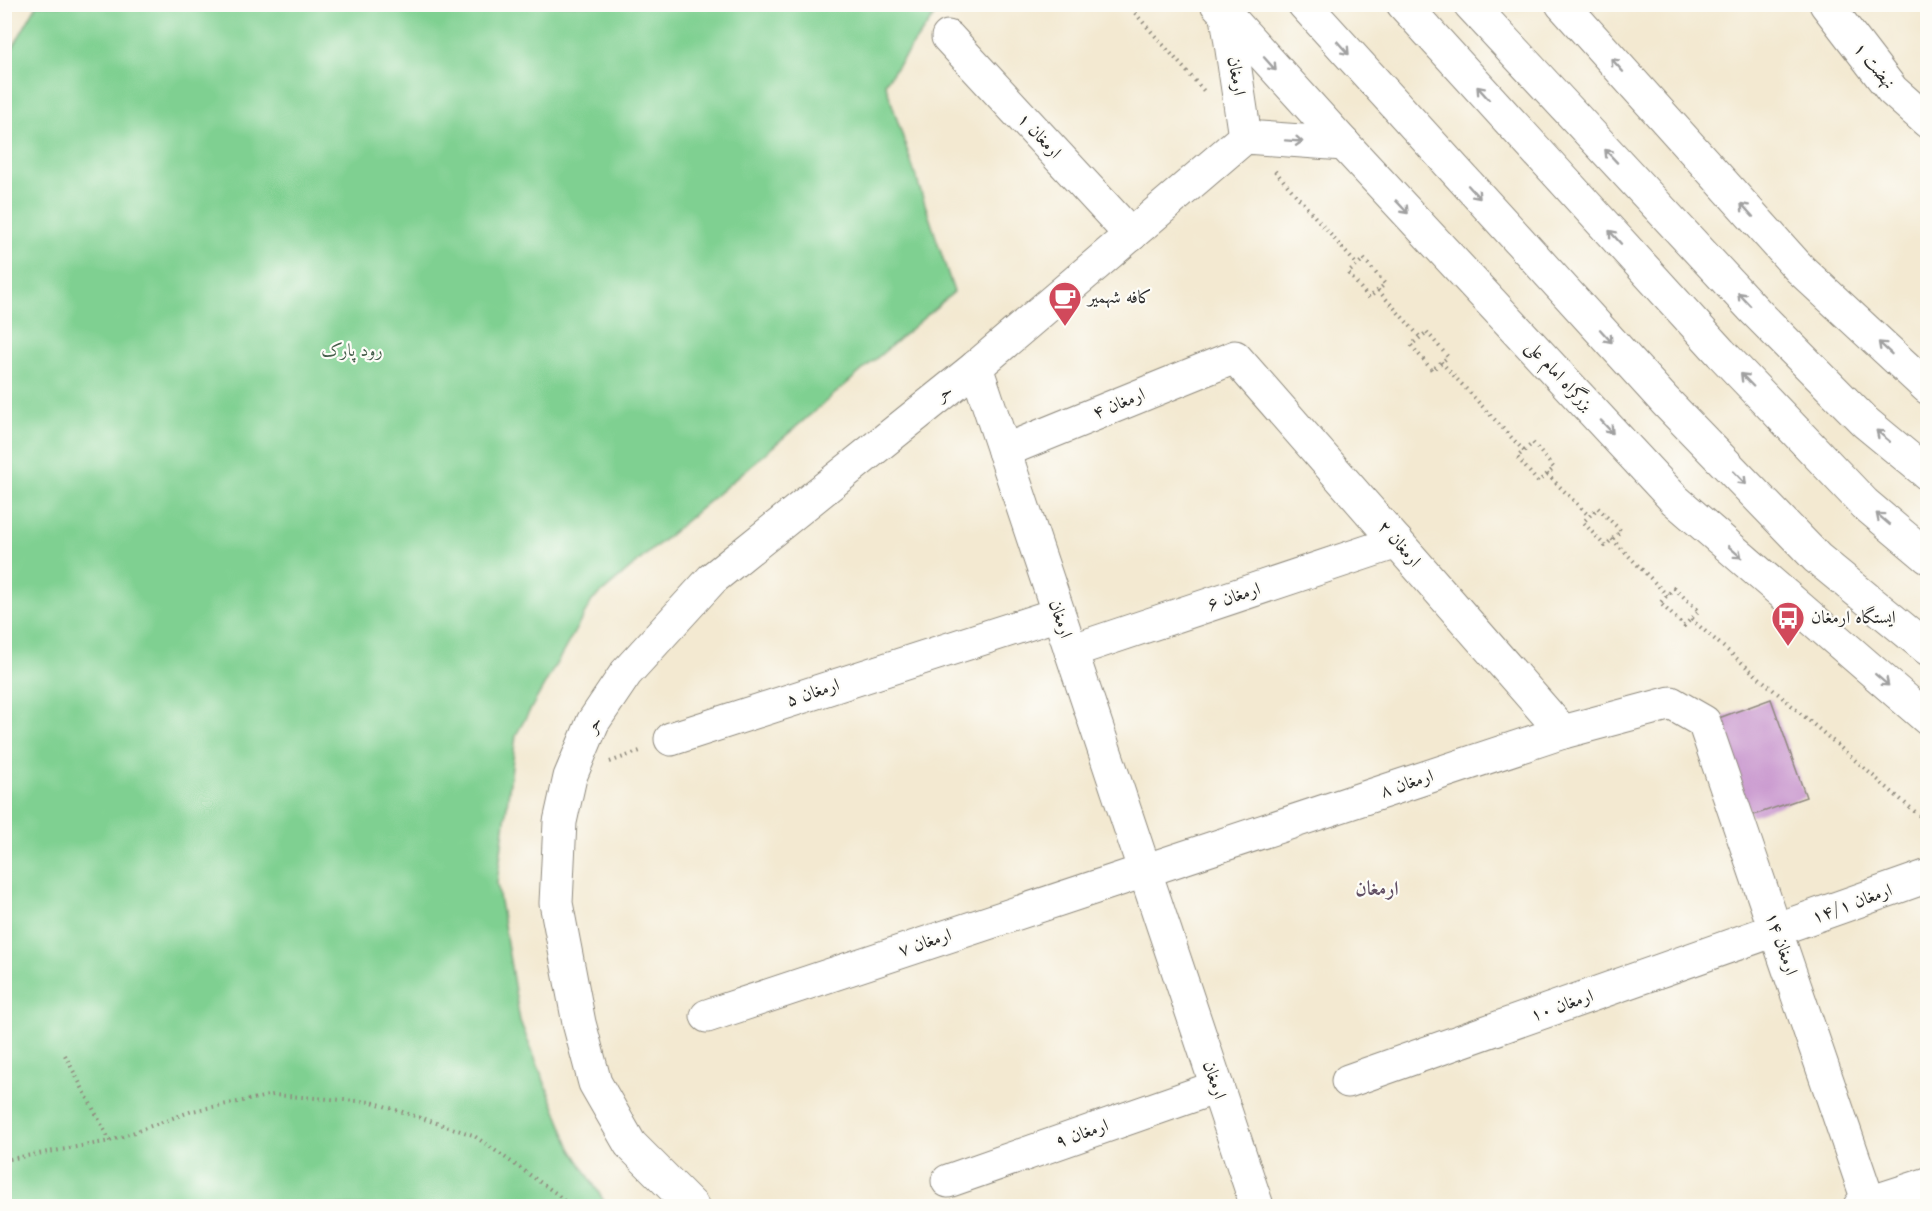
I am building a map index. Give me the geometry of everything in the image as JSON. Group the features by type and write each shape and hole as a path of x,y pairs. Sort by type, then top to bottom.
{"main road":[{"path":"1304,4 1665,402 1817,558 1928,649"},
{"path":"1403,4 1737,370 1865,504 1928,557"},
{"path":"1470,4 1756,312 1865,422 1928,474"},
{"path":"1562,4 1800,269 1928,388"},
{"name":"نهضت ۱","path":"1826,4 1892,90 1928,122"},
{"name":"ارمغان","path":"1222,10 1245,137"},
{"name":"بزرگراه امام علی","path":"1222,10 1675,500 1928,720"},
{"name":"ارمغان ۱","path":"948,38 1131,235"},
{"path":"1892,90 1928,92"},
{"path":"976,367 1245,137 1344,144"},
{"name":"ارمغان ۴","path":"1004,451 1235,357"},
{"name":"ارمغان ۲","path":"1235,357 1563,732"},
{"name":"ارمغان","path":"976,367 1257,1206"},
{"name":"حر","path":"692,1206 630,1143 596,1083 590,1063 579,1023 556,903 560,822 570,777 593,722 626,673 712,579 976,367"},
{"name":"ارمغان ۶","path":"1071,651 1397,542"},
{"name":"ارمغان ۵","path":"671,739 1058,614"},
{"name":"ارمغان ۸","path":"1144,870 1563,732 1671,703"},
{"name":"ارمغان ۱۴","path":"1671,703 1704,722 1776,931 1865,1205"},
{"name":"ارمغان ۷","path":"706,1016 1144,870"},
{"name":"ارمغان ۱۴/۱","path":"1776,931 1928,876"},
{"name":"ارمغان ۱۰","path":"1348,1080 1776,931"},
{"name":"ارمغان ۹","path":"948,1181 1217,1087"},
{"path":"1865,1205 1928,1184"}],"path":[{"path":"1127,4 1206,93"},
{"path":"1245,137 1357,265"},
{"path":"1364,260 1385,284 1369,298 1348,273 1357,265 1364,260"},
{"path":"1378,290 1420,338"},
{"path":"1427,332 1448,357 1432,370 1411,345 1420,338 1427,332"},
{"path":"1441,362 1524,451"},
{"path":"1533,443 1554,468 1538,482 1517,457 1524,451 1533,443"},
{"path":"1547,474 1589,516"},
{"path":"1598,508 1620,531 1605,546 1583,522 1589,516 1598,508"},
{"path":"1612,539 1668,596"},
{"path":"1674,588 1699,611 1684,626 1660,603 1668,596 1674,588"},
{"path":"1691,619 1928,822"},
{"path":"570,777 671,739"},
{"path":"65,1055 110,1142"},
{"path":"4,1160 110,1142 192,1112 273,1095 372,1102 473,1135 557,1194 569,1206"}],"green space":[{"name":"رود پارک","path":"37,5 942,5 885,83 954,292 592,601 516,735 497,883 520,1021 571,1148 607,1206 5,1206 4,63"}],"building":[{"path":"1771,699 1806,797 1751,816 1716,719"}],"place":[{"name":"كافه شهمير","path":"1065,327"},
{"name":"ایستگاه ارمغان","path":"1788,647"}],"district":[{"name":"ارمغان","path":"1377,890"}]}
